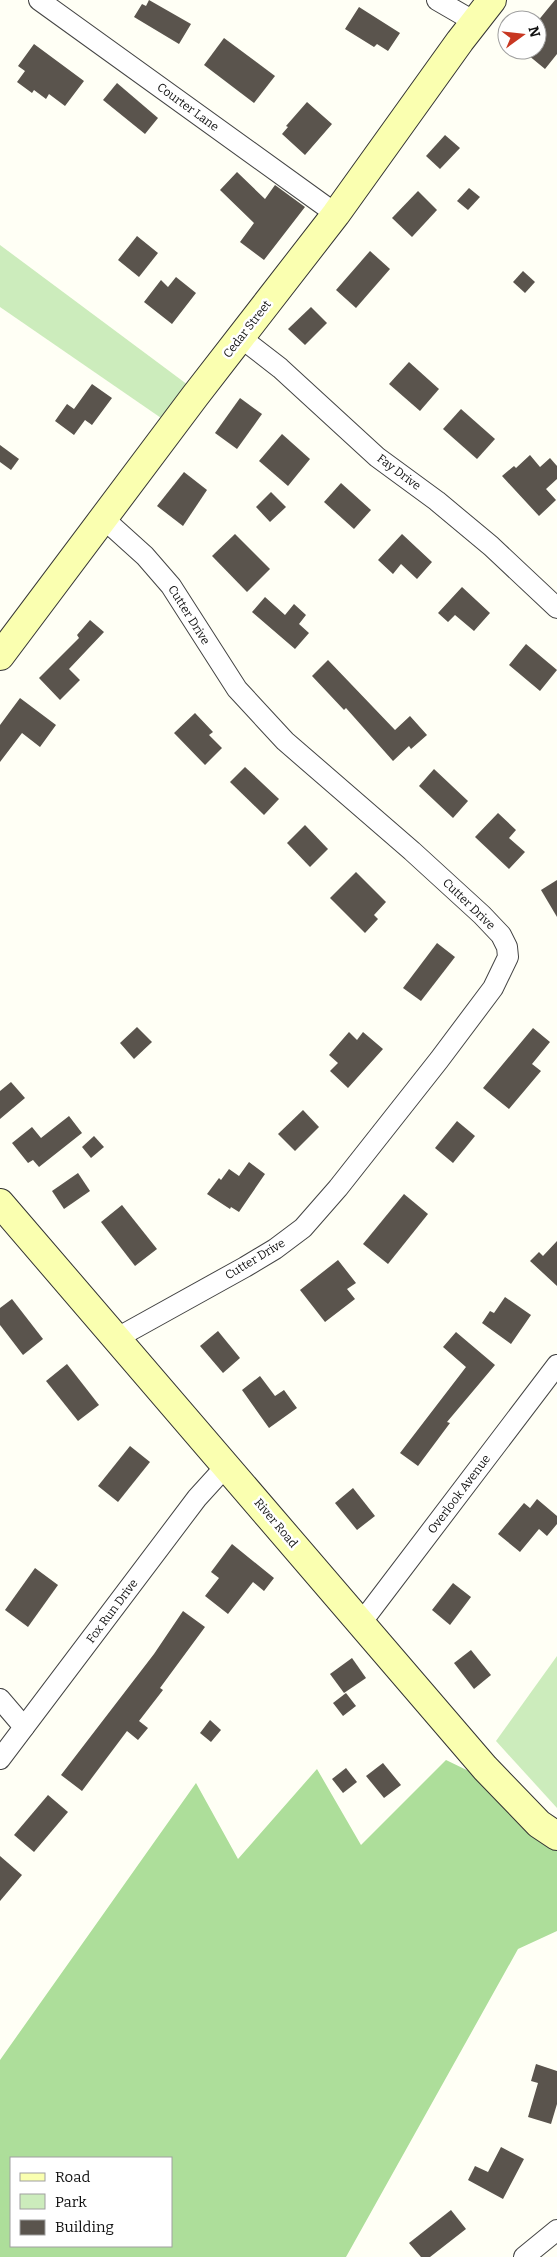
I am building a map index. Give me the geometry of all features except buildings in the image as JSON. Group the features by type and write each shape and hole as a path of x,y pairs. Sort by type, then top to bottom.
{"street":[{"name":"Courter Lane","path":"39,0 336,214"},
{"path":"437,0 475,22"},
{"name":"Cedar Street","path":"0,656 240,337 336,214 492,0"},
{"name":"Fay Drive","path":"240,337 280,368 377,457 437,500 491,546 557,608"},
{"name":"Cutter Drive","path":"104,519 145,556 171,586 224,670 243,695 285,741 412,851 482,915 501,935 507,946 508,957 493,988 439,1060 338,1188 303,1228 260,1258 117,1338"},
{"name":"River Road","path":"0,1203 227,1465 484,1768 539,1824 557,1836"},
{"name":"Overlook Avenue","path":"360,1623 557,1365"},
{"name":"Fox Run Drive","path":"0,1759 197,1498 227,1465"},
{"path":"0,1699 24,1727"},
{"path":"524,2257 557,2230"}],"green space":[{"path":"0,245 188,385 164,420 0,307"},
{"path":"557,1656 557,1808 496,1741"},
{"path":"446,1760 477,1775 557,1837 557,1931 518,1949 346,2257 0,2257 0,2060 196,1783 238,1859 317,1769 361,1845"}]}
